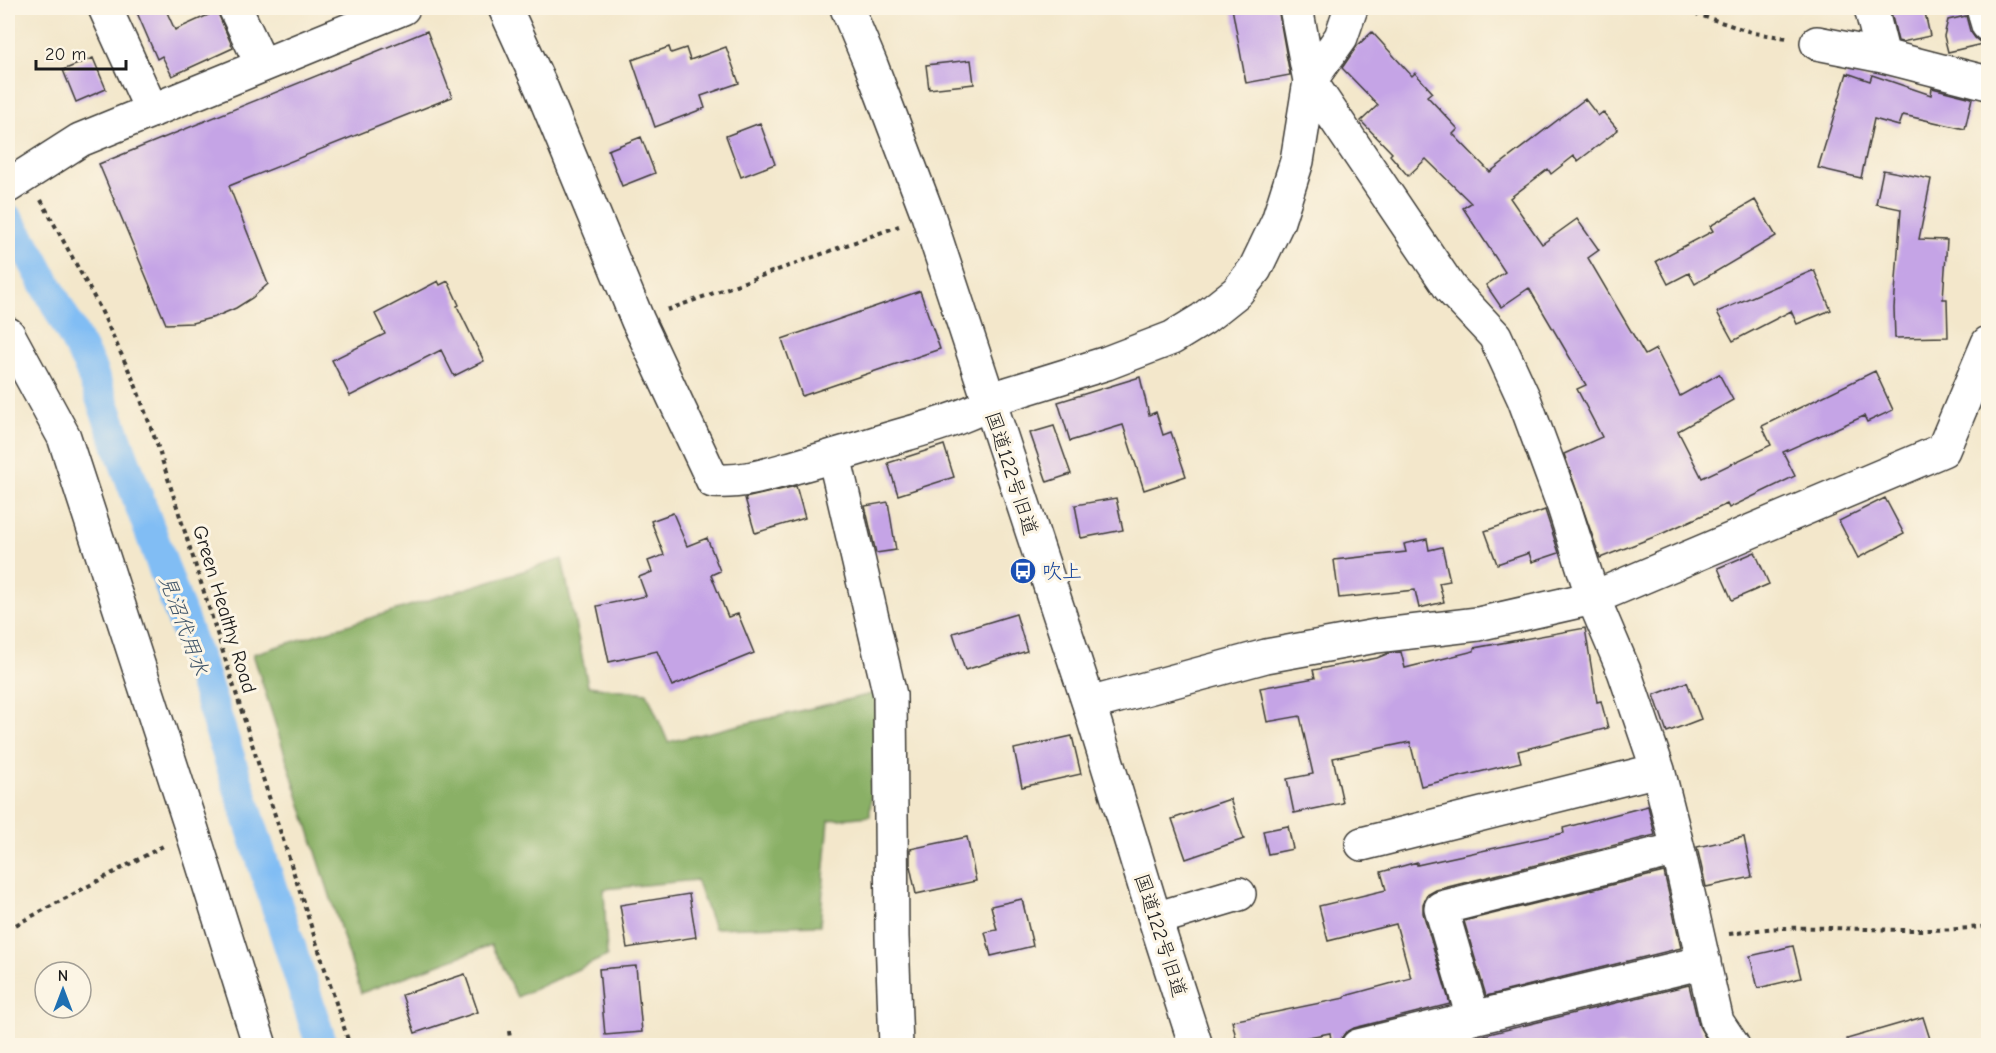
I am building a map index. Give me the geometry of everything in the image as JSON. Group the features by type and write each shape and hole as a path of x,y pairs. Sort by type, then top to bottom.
{"street":[{"path":"105,8 152,111"},
{"path":"235,8 262,65"},
{"path":"506,8 638,321 713,481 732,482 752,479 834,456 963,416 1004,395 1107,363 1172,338 1203,319 1237,292 1256,268 1278,221 1297,161 1310,81 1296,8"},
{"name":"国道122号旧道","path":"847,8 872,65 928,215 1089,704 1196,1046"},
{"path":"1310,81 1341,37 1351,8"},
{"path":"1871,8 1882,56"},
{"path":"1983,8 1989,25"},
{"path":"22,187 80,140 386,11"},
{"path":"1817,44 1882,56 1989,83"},
{"path":"1310,81 1450,288 1495,336 1532,421 1564,507 1593,598 1624,670 1658,770 1717,1022 1733,1046"},
{"path":"8,334 64,436 260,1046"},
{"path":"1089,704 1266,656 1376,636 1478,624 1593,598 1943,450 1989,343"},
{"path":"834,456 890,695 892,937 896,1046"},
{"path":"1362,844 1658,770"},
{"path":"1473,1018 1441,908 1678,849"},
{"path":"1155,919 1239,894"},
{"path":"1358,1046 1473,1018 1701,950"}],"path":[{"path":"1678,8 1754,33 1817,44"},
{"name":"Green Healthy Road","path":"22,187 99,308 139,395 158,447 350,1046"},
{"path":"638,321 928,215"},
{"path":"8,929 192,830"},
{"path":"1701,950 1783,928 1877,930 1965,929 1989,926"},
{"path":"508,1031 511,1046"}],"green space":[{"path":"562,559 588,686 647,693 668,742 876,693 870,816 829,820 820,925 714,928 696,880 604,889 607,956 517,997 491,945 361,993 253,654"}],"building":[{"path":"135,8 165,8 175,30 217,11 233,48 172,76 162,56 157,59"},
{"path":"1232,8 1278,8 1290,75 1246,83"},
{"path":"1890,8 1924,8 1930,36 1898,41"},
{"path":"1966,16 1970,31 1982,44 1948,52 1944,36 1948,20"},
{"path":"427,31 452,97 229,186 268,284 236,308 215,317 192,323 166,324 99,164"},
{"path":"1372,32 1412,76 1415,73 1432,92 1427,96 1458,129 1453,134 1490,172 1585,99 1598,116 1603,112 1618,130 1578,161 1574,156 1551,174 1548,169 1510,198 1542,244 1577,219 1599,250 1588,258 1645,355 1656,349 1680,396 1719,374 1733,400 1678,431 1702,478 1771,445 1762,426 1875,371 1893,410 1867,422 1864,416 1783,452 1795,476 1729,508 1727,504 1659,535 1600,558 1564,454 1602,437 1577,389 1586,385 1529,288 1501,307 1486,285 1505,272 1463,208 1471,203 1426,159 1408,176 1390,155 1392,153 1361,121 1378,105 1342,68 1357,46"},
{"path":"669,47 671,53 686,48 690,60 726,47 739,83 701,96 705,108 655,127 632,60"},
{"path":"93,58 106,89 76,102 63,70"},
{"path":"971,60 974,84 929,89 926,65"},
{"path":"1847,73 1870,81 1872,75 1931,95 1932,88 1972,98 1965,129 1903,115 1899,126 1874,119 1861,178 1818,168"},
{"path":"760,123 775,164 741,177 726,136"},
{"path":"641,137 655,173 622,186 608,150"},
{"path":"1883,170 1931,179 1919,239 1947,240 1943,299 1947,299 1948,337 1895,338 1894,308 1901,209 1876,204"},
{"path":"1755,200 1776,236 1695,284 1689,273 1668,284 1656,261 1713,231 1710,226"},
{"path":"1814,270 1831,310 1797,324 1791,311 1733,341 1717,312"},
{"path":"438,281 440,285 448,281 459,305 457,306 484,361 454,376 441,350 350,396 332,360 385,334 375,314"},
{"path":"920,291 940,349 802,396 782,339"},
{"path":"1140,377 1149,415 1156,412 1163,435 1171,432 1186,476 1144,490 1123,425 1070,441 1058,402"},
{"path":"1054,426 1071,474 1047,482 1030,433"},
{"path":"944,445 954,477 898,495 888,463"},
{"path":"796,486 805,518 755,533 745,498"},
{"path":"1116,498 1123,530 1081,538 1075,505"},
{"path":"1885,498 1904,534 1858,558 1839,521"},
{"path":"888,502 896,550 876,553 865,506"},
{"path":"1545,510 1559,553 1532,562 1529,553 1497,564 1485,531"},
{"path":"673,513 687,546 707,538 720,571 711,575 728,617 738,614 754,653 672,686 657,651 609,662 597,606 646,596 639,577 652,572 648,561 664,555 651,521"},
{"path":"1427,539 1429,550 1442,547 1450,581 1439,583 1444,602 1419,608 1415,590 1339,598 1334,560 1406,552 1404,544"},
{"path":"1755,552 1769,584 1732,600 1718,568"},
{"path":"1016,614 1027,651 965,670 953,633"},
{"path":"1585,628 1597,702 1601,701 1608,728 1518,751 1521,762 1421,786 1410,742 1333,758 1343,803 1294,813 1287,779 1313,774 1300,716 1267,722 1260,688 1315,678 1313,670 1377,658 1389,653 1401,652 1405,668 1474,651 1474,648"},
{"path":"1687,682 1701,719 1667,732 1654,695"},
{"path":"1072,736 1081,774 1022,787 1014,749"},
{"path":"1230,799 1244,839 1186,859 1172,819"},
{"path":"1648,806 1655,835 1436,890 1427,895 1423,904 1423,913 1450,1004 1354,1028 1345,1033 1340,1040 1340,1046 1332,1046 1330,1033 1283,1042 1284,1046 1238,1046 1232,1021 1345,998 1345,996 1411,978 1396,924 1328,941 1319,906 1386,890 1381,872 1417,862 1417,865 1564,833 1563,828"},
{"path":"1288,826 1293,849 1268,854 1263,831"},
{"path":"967,837 976,881 916,894 910,866 910,849"},
{"path":"1744,837 1752,877 1706,887 1697,847"},
{"path":"1664,872 1681,948 1486,996 1464,921"},
{"path":"689,894 696,937 627,948 620,905"},
{"path":"1022,899 1033,946 991,956 985,932 997,930 991,906"},
{"path":"1793,946 1801,978 1758,988 1750,956"},
{"path":"636,966 642,1032 605,1035 599,969"},
{"path":"465,974 478,1012 415,1033 402,995"},
{"path":"1689,985 1699,1026 1710,1046 1440,1046"},
{"path":"1923,1017 1930,1039 1906,1046 1848,1046 1847,1039"}],"waterway":[{"name":"見沼代用水","path":"8,220 32,258 89,365 200,667 322,1046"}],"place":[{"name":"吹上","path":"1023,571"}]}
